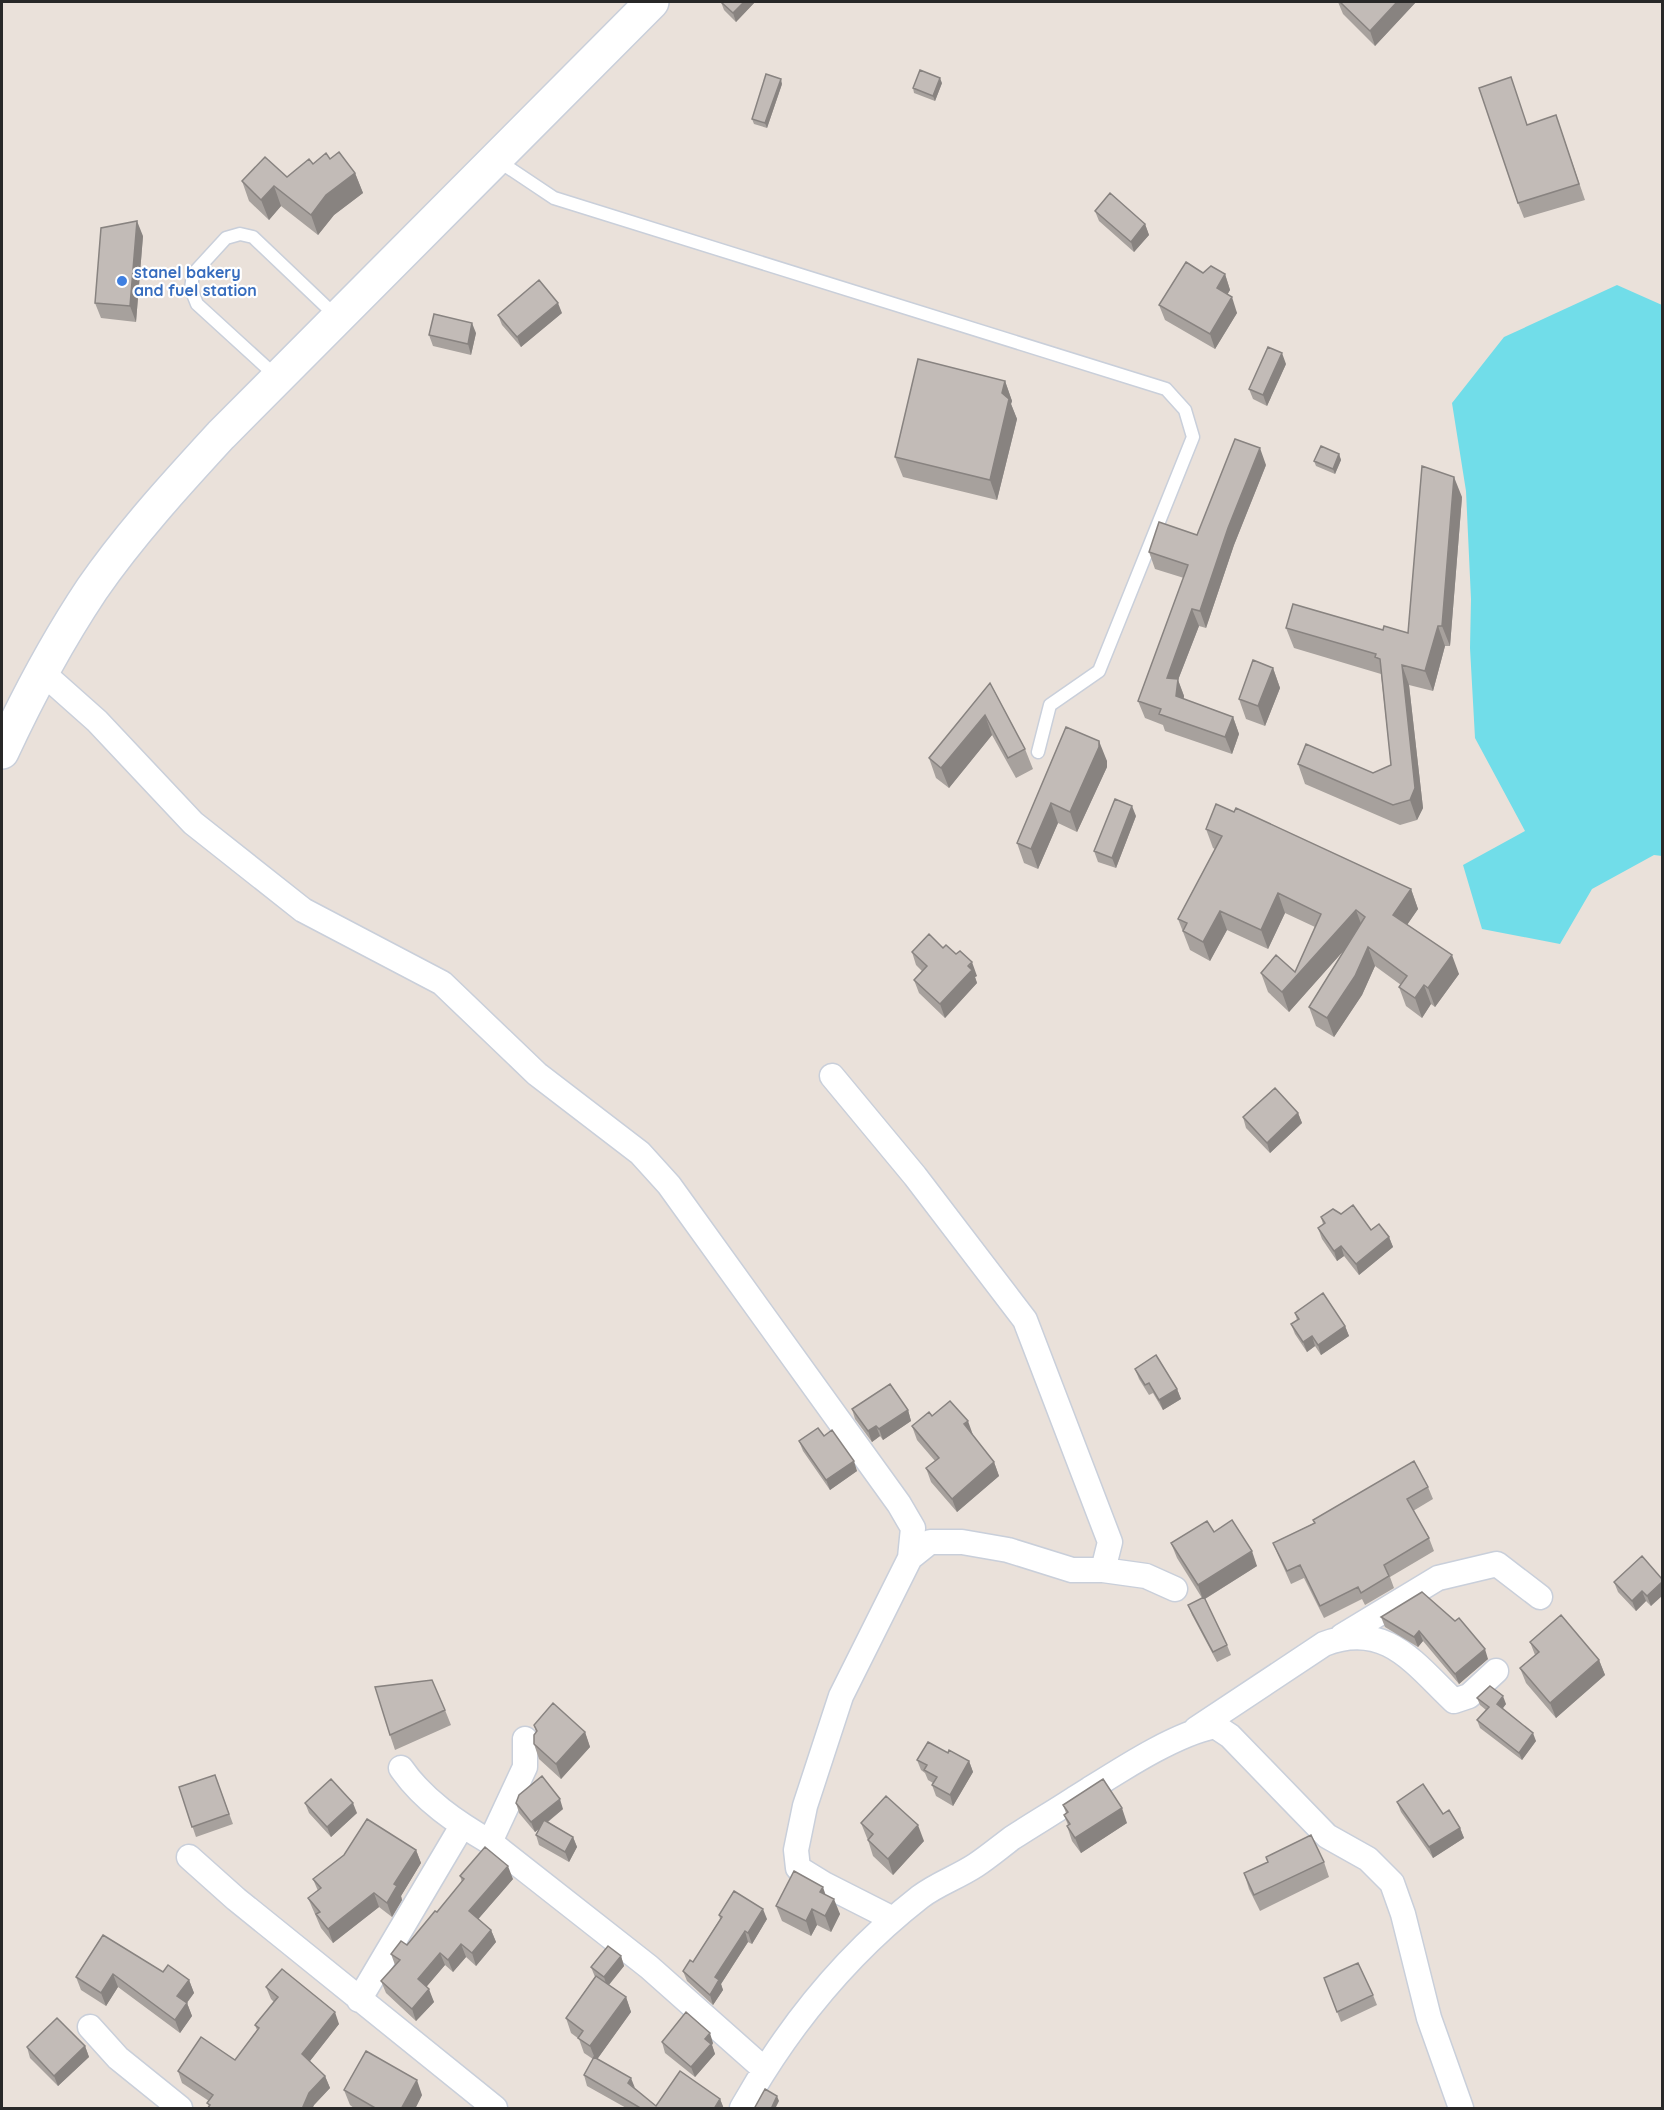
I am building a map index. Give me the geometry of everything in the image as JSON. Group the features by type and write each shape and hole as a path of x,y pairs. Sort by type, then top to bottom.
{"main road":[{"path":"2,752 43,673 92,589 172,488 278,378 652,2"}],"street":[{"path":"43,673 97,721 193,823 303,910 442,983 537,1074 640,1153 669,1185 899,1504 913,1528 910,1558 841,1696 805,1806 796,1850 798,1868 893,1919"},
{"path":"832,1076 915,1176 1025,1320 1110,1542 1103,1570"},
{"path":"910,1558 930,1542 962,1542 1008,1550 1072,1570 1103,1570 1146,1576 1175,1589"},
{"path":"742,2109 764,2069 840,1971 893,1919 923,1895 975,1865 1011,1839 1098,1784 1194,1730 1324,1644 1340,1638 1438,1578 1497,1564 1540,1597"},
{"path":"1340,1638 1365,1636 1391,1644 1454,1701 1469,1696 1496,1671"},
{"path":"1194,1730 1215,1726 1230,1736 1327,1836 1368,1858 1392,1883 1404,1914 1429,2018 1461,2109"},
{"path":"490,1842 525,1767 525,1739"},
{"path":"401,1768 415,1788 462,1826 490,1842 649,1967 764,2069"},
{"path":"359,2000 462,1826"},
{"path":"189,1857 236,1899 495,2109"},
{"path":"90,2027 118,2058 180,2109"}],"lane":[{"path":"496,159 554,198 1166,389 1185,410 1193,437 1099,671 1050,705 1038,752"},
{"path":"278,378 196,304 191,289 193,273 226,238 240,234 253,237 338,318"}],"water":[{"path":"1617,285 1662,305 1662,856 1654,855 1592,889 1560,944 1482,929 1463,865 1525,831 1475,738 1466,491 1452,403 1504,337"}],"building":[{"path":"721,2 744,2 733,13"},
{"path":"1340,2 1397,2 1370,31"},
{"path":"920,70 940,78 933,96 913,88"},
{"path":"766,74 781,79 765,123 752,119"},
{"path":"1511,77 1527,125 1556,115 1579,184 1518,203 1479,88"},
{"path":"339,152 355,173 326,195 311,215 274,186 261,200 242,181 265,157 287,177 309,159 313,164 326,153 330,159"},
{"path":"1110,193 1145,224 1131,242 1095,211"},
{"name":"stanel bakery and fuel station","path":"137,221 130,306 95,303 101,228"},
{"path":"1186,262 1203,273 1211,266 1225,274 1217,288 1232,297 1210,334 1159,305"},
{"path":"539,280 558,303 517,337 498,315"},
{"path":"434,314 472,323 468,344 429,335"},
{"path":"1268,347 1282,353 1263,395 1249,389"},
{"path":"918,359 1005,381 1002,393 1009,399 990,480 895,457"},
{"path":"1235,439 1260,448 1228,528 1200,611 1192,609 1167,678 1178,679 1176,696 1233,717 1225,737 1159,714 1161,709 1138,701 1188,565 1149,552 1159,522 1197,535"},
{"path":"1321,446 1339,454 1333,469 1314,461"},
{"path":"1422,466 1454,477 1442,626 1438,626 1425,671 1402,665 1415,788 1410,800 1393,805 1298,764 1306,744 1373,773 1391,765 1380,659 1375,657 1376,654 1286,628 1293,604 1383,630 1384,626 1408,633"},
{"path":"1253,660 1273,668 1258,706 1239,699"},
{"path":"990,683 1025,749 1008,758 985,715 941,768 929,758"},
{"path":"1066,727 1099,741 1099,747 1070,812 1051,803 1031,849 1017,843"},
{"path":"1115,799 1132,806 1112,858 1094,851"},
{"path":"1216,804 1234,812 1236,808 1411,889 1393,915 1452,955 1428,988 1424,985 1415,998 1399,987 1407,976 1368,947 1355,976 1327,1018 1309,1007 1365,917 1356,910 1282,992 1261,973 1276,955 1295,972 1321,914 1278,893 1261,930 1220,911 1203,942 1183,931 1187,923 1178,919 1222,836 1206,829"},
{"path":"929,934 943,948 946,945 956,954 960,951 972,962 968,966 972,970 940,1004 914,980 927,966 912,952"},
{"path":"1275,1088 1298,1113 1267,1143 1243,1117"},
{"path":"1353,1205 1371,1230 1379,1224 1389,1237 1356,1264 1341,1246 1334,1251 1318,1228 1325,1223 1321,1217 1333,1209 1341,1214"},
{"path":"1323,1293 1345,1326 1318,1345 1312,1336 1303,1342 1291,1324 1299,1319 1295,1313"},
{"path":"1156,1355 1177,1389 1159,1400 1149,1383 1145,1385 1135,1369"},
{"path":"890,1384 908,1410 879,1429 876,1426 868,1431 852,1409"},
{"path":"950,1401 968,1421 964,1424 994,1462 952,1499 926,1468 939,1458 912,1426 929,1412 932,1416"},
{"path":"818,1428 824,1436 832,1430 854,1461 826,1480 799,1441"},
{"path":"1414,1461 1428,1487 1407,1499 1429,1538 1384,1565 1389,1576 1361,1593 1358,1587 1320,1606 1300,1565 1287,1571 1273,1543 1315,1523 1313,1520"},
{"path":"1232,1520 1252,1551 1198,1585 1171,1543 1207,1521 1214,1532"},
{"path":"1642,1556 1662,1579 1662,1582 1647,1596 1642,1591 1632,1601 1614,1582"},
{"path":"1422,1592 1455,1621 1459,1618 1485,1649 1455,1674 1419,1631 1414,1637 1381,1617"},
{"path":"1204,1597 1227,1645 1213,1652 1188,1605"},
{"path":"1561,1615 1599,1660 1550,1703 1520,1668 1539,1652 1530,1642"},
{"path":"432,1680 445,1710 390,1735 375,1687"},
{"path":"1490,1686 1503,1696 1497,1704 1533,1733 1519,1753 1477,1720 1489,1707 1477,1698"},
{"path":"553,1703 585,1732 556,1764 534,1744 534,1735 537,1731 534,1725"},
{"path":"928,1742 969,1761 950,1795 932,1785 937,1777 924,1770 927,1765 917,1760"},
{"path":"215,1775 229,1814 192,1827 179,1787"},
{"path":"542,1776 560,1799 531,1822 516,1803 519,1795"},
{"path":"331,1779 353,1803 327,1827 305,1803"},
{"path":"1103,1779 1122,1808 1075,1838 1067,1826 1070,1824 1064,1815 1068,1812 1063,1805"},
{"path":"1423,1784 1443,1814 1449,1810 1460,1828 1429,1847 1397,1802"},
{"path":"886,1796 918,1825 888,1859 868,1840 873,1834 861,1823"},
{"path":"367,1819 416,1850 394,1884 397,1886 387,1903 374,1893 328,1929 316,1914 320,1912 308,1898 321,1888 313,1879 344,1855"},
{"path":"544,1820 573,1837 565,1852 536,1835"},
{"path":"1311,1835 1324,1862 1254,1895 1244,1873 1268,1862 1266,1857"},
{"path":"485,1847 508,1866 469,1911 491,1930 472,1953 461,1944 448,1960 440,1953 418,1979 429,1989 412,2009 381,1981 400,1960 391,1954 401,1941 407,1945 435,1911 437,1912 464,1879 460,1876"},
{"path":"794,1871 823,1887 820,1892 834,1899 825,1916 812,1909 806,1921 776,1906"},
{"path":"734,1891 763,1909 748,1933 745,1931 715,1977 719,1980 710,1995 683,1971 690,1960 693,1962 722,1917 719,1915"},
{"path":"103,1935 163,1972 168,1965 189,1980 177,1996 187,2003 175,2020 113,1974 101,1993 76,1977"},
{"path":"608,1946 621,1956 604,1977 591,1967"},
{"path":"1358,1963 1373,1995 1337,2012 1324,1978"},
{"path":"282,1969 335,2012 302,2054 325,2076 309,2093 302,2109 207,2109 210,2105 207,2103 213,2095 178,2071 201,2037 235,2060 259,2028 255,2025 278,1997 266,1987"},
{"path":"596,1976 626,1997 590,2046 578,2038 583,2031 566,2018"},
{"path":"686,2012 710,2033 705,2039 711,2044 691,2067 662,2042"},
{"path":"57,2018 85,2046 54,2076 27,2047"},
{"path":"366,2051 417,2080 401,2109 377,2109 344,2090"},
{"path":"594,2057 631,2078 628,2083 656,2106 680,2071 720,2099 714,2109 642,2109 584,2075"},
{"path":"765,2089 777,2096 771,2109 754,2109"}],"place":[{"name":"stanel bakery and fuel station","path":"122,281"}]}
